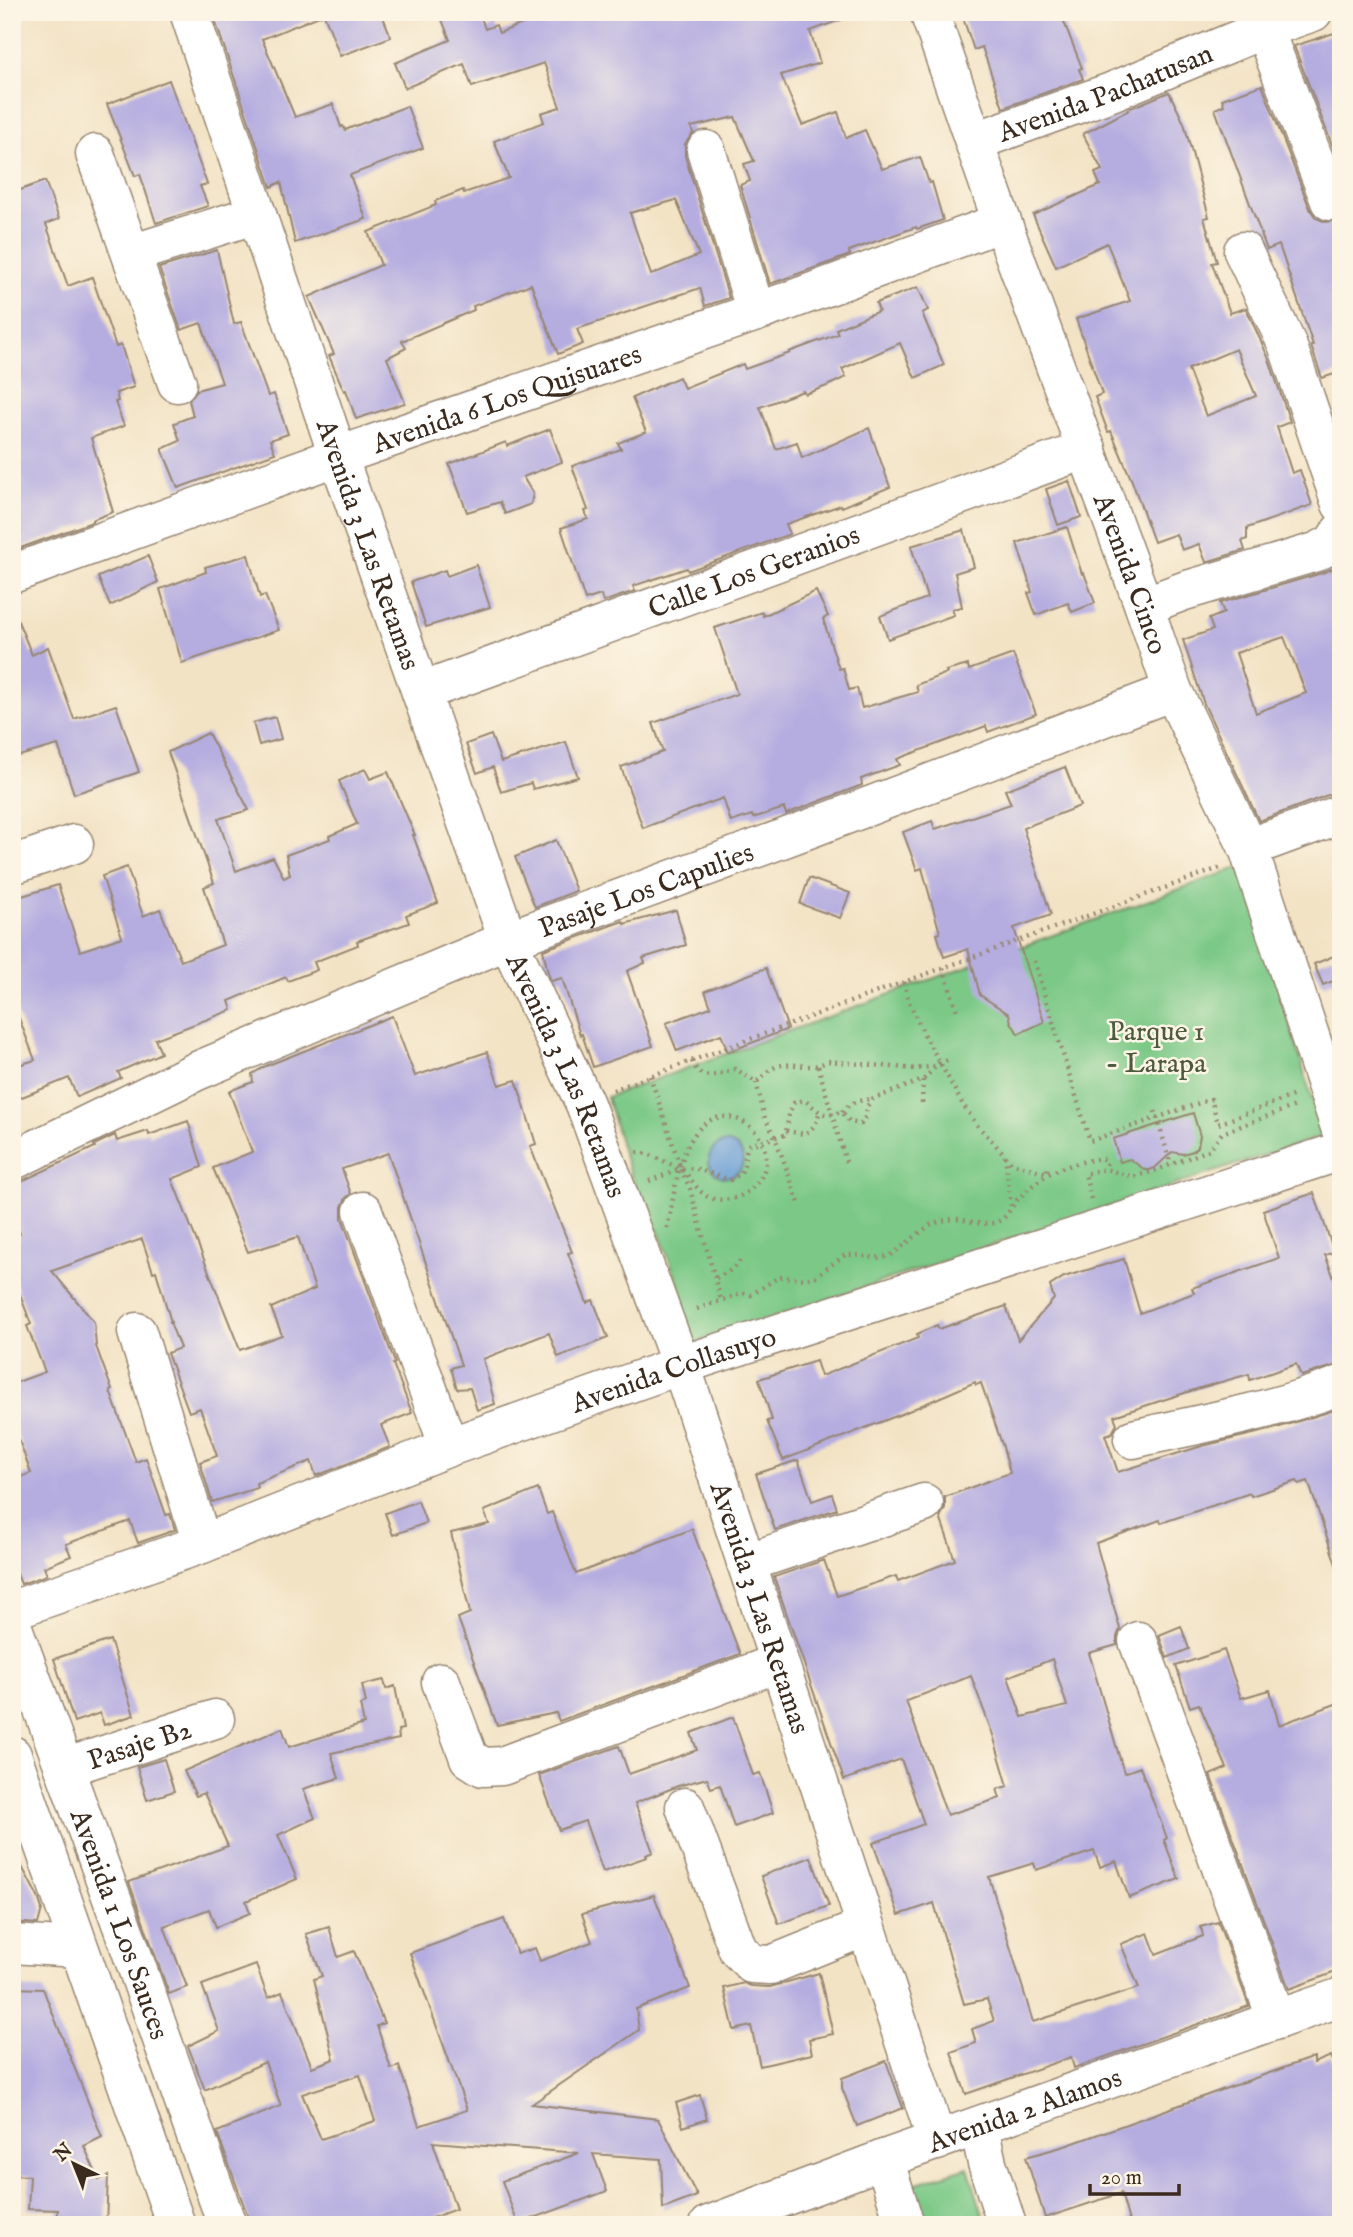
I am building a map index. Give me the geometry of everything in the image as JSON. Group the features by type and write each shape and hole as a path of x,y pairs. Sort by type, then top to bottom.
{"street":[{"name":"Avenida 3 Las Retamas","path":"189,12 338,456 508,940 585,1104 681,1365 937,2141"},
{"name":"Avenida Cinco","path":"929,12 1002,222 1173,691 1341,1130"},
{"path":"1283,19 1330,201"},
{"name":"Avenida Pachatusan","path":"976,141 1111,92 1283,19"},
{"path":"706,150 756,312"},
{"path":"95,154 177,383"},
{"path":"131,254 257,214"},
{"name":"Avenida 6 Los Quisuares","path":"12,574 338,456 756,312 1002,222"},
{"path":"1243,251 1287,344 1341,504"},
{"name":"Calle Los Geranios","path":"421,692 1087,449"},
{"path":"1144,606 1184,590 1315,552 1332,544 1341,531"},
{"name":"Pasaje Los Capulies","path":"12,1161 197,1071 508,940 1173,691"},
{"path":"1238,856 1341,814"},
{"path":"12,865 74,844"},
{"name":"Avenida Collasuyo","path":"12,1610 202,1544 449,1447 681,1365 1341,1151"},
{"path":"363,1211 449,1447"},
{"path":"137,1332 202,1544"},
{"path":"1133,1439 1258,1411 1313,1396 1341,1385"},
{"path":"746,1563 924,1503"},
{"name":"Avenida 1 Los Sauces","path":"12,1625 227,2225"},
{"path":"1138,1641 1277,2020"},
{"path":"441,1682 469,1758 483,1767 502,1766 778,1662"},
{"name":"Pasaje B2","path":"64,1768 215,1719"},
{"name":"Avenida 1 Los Sauces","path":"12,1755 176,2225"},
{"path":"685,1807 738,1950 752,1964 771,1965 865,1927"},
{"path":"12,1944 78,1948"},
{"name":"Avenida 2 Alamos","path":"709,2225 1341,1997"},
{"path":"979,2127 987,2163 1007,2225"},
{"path":"884,2160 905,2225"}],"path":[{"path":"617,1102 613,1090 1238,856"},
{"path":"1034,961 1090,1141 1210,1099 1218,1124 1299,1094"},
{"path":"943,968 958,1014"},
{"path":"904,982 909,1002 924,1034 977,1125 1011,1163 1047,1173"},
{"path":"755,1082 770,1069 778,1066 803,1065 815,1068 828,1061 916,1069 935,1066 950,1059"},
{"path":"692,1061 697,1070 709,1076 735,1069 755,1082 765,1118 775,1137 800,1206"},
{"path":"641,1173 645,1183 681,1169 694,1168 730,1180 743,1170 749,1145 784,1135 787,1118 794,1103 804,1100 819,1113 826,1116 834,1114 856,1101 873,1099 923,1080 940,1062"},
{"path":"818,1066 846,1161"},
{"path":"650,1076 690,1189 721,1300"},
{"path":"922,1103 923,1080"},
{"path":"842,1111 850,1122 861,1124 866,1116 867,1106 873,1099"},
{"path":"1091,1200 1085,1174 1105,1169 1133,1177 1171,1165 1209,1150 1222,1133 1298,1105"},
{"path":"1155,1111 1171,1165"},
{"path":"786,1131 805,1134 813,1129 819,1113"},
{"path":"638,1162 634,1152 648,1154 681,1169 704,1195 710,1198 732,1199 751,1189 763,1171 766,1154 763,1141 750,1126 732,1117 720,1117 706,1122 698,1129 690,1141 681,1169 667,1228"},
{"path":"1005,1155 1011,1206"},
{"path":"694,1310 743,1293 751,1295 773,1278 807,1279 845,1255 875,1258 890,1256 930,1225 954,1219 983,1224 996,1222 1047,1173 1062,1166 1101,1158 1107,1162 1105,1169"},
{"path":"1047,1173 1048,1165"},
{"path":"663,1220 672,1238"},
{"path":"715,1278 729,1271 743,1258"}],"green space":[{"name":"Parque 1 - Larapa","path":"1243,866 1323,1136 692,1344 673,1290 678,1287 678,1283 658,1230 649,1225 623,1153 607,1097"},
{"path":"968,2167 986,2225 912,2225 901,2188"}],"water":[{"path":"726,1143 738,1148 743,1160 738,1172 726,1177 714,1172 709,1160 714,1148"}],"building":[{"path":"232,12 381,12 391,37 340,56 324,14 262,39 295,117 333,104 341,127 345,130 407,106 423,148 350,175 366,219 295,243 281,182 271,187 215,20"},
{"path":"439,12 479,12 485,29 496,25 499,33 553,12 854,12 854,15 810,31 820,63 781,75 802,125 838,112 846,138 865,130 882,169 920,157 929,183 932,182 943,220 849,251 850,255 770,284 740,185 750,181 744,164 754,161 735,117 691,127 693,133 685,144 685,156 729,298 705,306 700,288 577,329 583,344 558,354 531,284 473,306 474,310 402,341 406,348 387,358 405,403 356,419 346,390 344,391 329,356 334,354 309,297 381,265 368,232 436,205 435,201 463,190 464,193 509,178 494,141 544,122 541,113 560,107 544,63 472,87 464,64 405,88 395,63 450,40","holes":["676,200 699,255 651,275 630,213"]},
{"path":"961,12 1060,12 1082,68 1079,69 1083,79 1003,108 982,47 974,50"},
{"path":"1334,33 1341,53 1341,168 1294,46"},
{"path":"169,80 207,184 200,186 208,206 156,223 140,174 135,176 107,104"},
{"path":"1262,85 1310,209 1316,218 1326,222 1341,219 1341,372 1322,378 1279,245 1267,250 1215,109 1224,105 1222,99"},
{"path":"1169,92 1184,123 1209,217 1204,218 1217,262 1212,263 1230,313 1246,308 1269,359 1290,422 1277,427 1292,473 1300,470 1312,505 1247,528 1247,539 1242,541 1245,550 1206,562 1199,544 1182,550 1176,534 1154,542 1132,481 1111,431 1108,432 1095,397 1102,394 1076,319 1130,301 1107,243 1056,267 1033,215 1100,185 1095,173 1102,170 1083,134 1128,109","holes":["1236,349 1256,396 1206,416 1188,369"]},
{"path":"45,181 59,219 46,224 68,286 92,277 116,347 121,345 134,387 116,393 118,401 115,402 124,426 91,438 113,512 12,551 12,193"},
{"path":"217,250 234,324 241,322 268,396 274,394 288,434 270,440 275,453 178,488 162,449 180,441 174,423 193,416 189,400 197,390 222,383 201,323 181,330 159,268"},
{"path":"918,287 928,310 922,313 944,365 915,378 900,343 842,369 846,377 827,386 805,394 803,391 760,407 776,449 797,442 802,458 869,428 890,487 842,507 841,505 786,524 790,534 688,571 687,568 633,586 635,591 603,602 601,595 585,600 561,528 588,519 585,511 588,510 572,466 621,449 618,443 646,432 632,398 679,377 684,388 743,364 745,369 790,353 838,334 836,329 879,311 876,303"},
{"path":"550,429 562,462 523,477 533,494 531,504 505,514 500,502 467,512 449,464 506,442 507,446"},
{"path":"1069,481 1081,517 1058,525 1046,489"},
{"path":"1067,527 1082,574 1084,573 1095,603 1072,612 1068,603 1036,615 1028,593 1032,592 1017,543"},
{"path":"964,530 974,567 955,573 962,607 952,609 954,615 888,639 880,616 927,598 911,546"},
{"path":"248,555 260,597 265,595 279,630 182,663 160,589 206,572 205,567"},
{"path":"148,556 158,582 110,606 98,577"},
{"path":"476,565 490,607 426,627 411,582 445,570 447,576"},
{"path":"1336,567 1341,579 1341,790 1259,821 1204,704 1183,640 1213,630 1209,619 1224,613 1220,603","holes":["1284,637 1306,693 1256,713 1236,653"]},
{"path":"816,591 828,616 823,619 839,669 843,668 849,690 857,688 862,708 918,692 916,685 947,673 946,671 968,665 969,670 1013,654 1036,714 988,732 986,726 897,759 900,765 861,779 862,785 786,814 784,808 731,822 723,798 643,828 621,767 663,752 653,723 737,694 715,628 762,612 763,616"},
{"path":"12,607 32,655 48,647 74,719 116,705 139,772 74,794 58,745 12,758"},
{"path":"275,717 281,739 259,745 253,723"},
{"path":"208,733 249,810 218,819 236,871 273,857 284,878 290,875 286,855 330,839 329,836 357,824 339,781 365,769 370,779 388,772 415,835 438,903 406,915 409,923 357,941 358,945 314,962 317,970 288,981 286,977 229,1001 232,1010 155,1039 161,1053 118,1072 121,1078 77,1097 69,1078 12,1101 12,1067 35,1060 12,1000 12,899 58,885 80,951 122,937 102,876 127,867 143,916 160,909 181,961 223,945 204,887 214,883 168,752"},
{"path":"491,735 501,762 566,742 578,777 533,789 531,783 501,792 493,767 477,773 466,744"},
{"path":"1065,767 1080,806 1023,828 1051,915 1014,928 1044,1022 1018,1034 1009,1014 980,995 968,949 944,957 922,868 917,870 903,832 932,821 935,829 1011,804 1005,790"},
{"path":"556,840 576,891 535,907 515,857"},
{"path":"809,878 850,893 840,918 800,904"},
{"path":"676,910 686,945 643,958 645,963 627,971 653,1046 593,1067 562,978 551,981 543,950 623,921 624,924"},
{"path":"1341,953 1341,978 1323,985 1314,964"},
{"path":"766,968 788,1029 728,1052 721,1034 677,1051 666,1023 711,1007 705,991"},
{"path":"392,1016 415,1076 487,1052 499,1085 516,1080 536,1144 530,1146 572,1252 568,1253 587,1303 593,1300 608,1338 558,1357 549,1333 483,1359 495,1404 477,1410 470,1388 457,1389 451,1368 461,1365 388,1153 342,1169 351,1194 342,1207 342,1218 412,1413 381,1425 390,1447 316,1476 311,1461 256,1483 257,1488 212,1502 200,1462 217,1456 200,1408 189,1412 167,1353 180,1348 156,1271 153,1272 142,1239 52,1271 94,1322 96,1346 136,1462 146,1458 166,1515 170,1514 175,1530 138,1543 130,1521 66,1544 71,1556 44,1567 47,1575 21,1584 12,1561 12,1481 31,1473 12,1421 12,1384 45,1372 27,1326 31,1324 12,1273 12,1237 20,1234 12,1210 12,1183 22,1181 95,1147 94,1145 115,1135 117,1141 148,1131 149,1135 188,1121 202,1167 172,1179 240,1350 282,1335 271,1308 315,1289 298,1237 248,1252 213,1168 252,1152 229,1091 253,1082 252,1074 266,1066"},
{"path":"1193,1113 1200,1136 1198,1146 1193,1151 1183,1154 1172,1152 1150,1170 1145,1170 1130,1159 1120,1162 1113,1139"},
{"path":"1314,1193 1334,1252 1325,1255 1341,1296 1341,1364 1301,1376 1296,1364 1250,1380 1249,1374 1200,1388 1114,1416 1117,1424 1112,1433 1105,1435 1118,1472 1341,1408 1341,1566 1337,1567 1308,1481 1299,1484 1297,1481 1251,1496 1250,1493 1161,1523 1160,1520 1096,1543 1120,1629 1117,1645 1089,1653 1124,1773 1140,1767 1167,1838 1164,1840 1179,1879 1129,1898 1116,1861 1100,1867 1094,1851 1036,1870 1034,1863 989,1877 1033,2022 1139,1988 1121,1944 1148,1933 1156,1954 1203,1936 1201,1927 1218,1922 1249,2006 1074,2068 1071,2057 966,2094 951,2052 976,2043 972,2029 994,2021 987,1999 964,2004 934,1903 899,1915 873,1843 924,1824 901,1759 844,1780 774,1577 824,1560 837,1596 896,1576 898,1581 955,1560 940,1517 945,1508 945,1497 1010,1473 1003,1447 981,1383 976,1385 975,1382 783,1460 767,1421 772,1420 759,1379 816,1361 821,1376 918,1338 917,1334 937,1325 939,1329 1006,1306 1018,1340 1054,1299 1050,1286 1064,1277 1124,1259 1140,1313 1194,1293 1192,1288 1279,1258 1263,1210","holes":["1052,1659 1067,1706 1022,1717 1008,1677","971,1676 1008,1786 997,1789 1000,1798 947,1815 906,1701"]},
{"path":"798,1460 812,1501 832,1494 837,1509 775,1530 756,1474"},
{"path":"538,1489 547,1514 552,1512 576,1574 692,1529 740,1654 559,1721 556,1713 497,1725 458,1618 470,1613 451,1533 489,1524 484,1511"},
{"path":"418,1501 426,1523 393,1535 385,1513"},
{"path":"1181,1626 1189,1649 1167,1658 1159,1635"},
{"path":"110,1640 134,1715 104,1725 100,1713 74,1722 54,1659"},
{"path":"1224,1650 1241,1698 1270,1690 1279,1725 1341,1702 1341,1970 1289,1989 1210,1775 1227,1768 1199,1704 1190,1707 1176,1666"},
{"path":"384,1680 386,1689 395,1686 403,1729 398,1730 399,1739 331,1753 339,1778 303,1789 315,1818 278,1835 297,1879 246,1901 250,1913 216,1927 209,1909 164,1926 187,1987 169,1994 129,1882 228,1846 204,1793 196,1796 184,1771 282,1728 289,1747 364,1724 360,1705 366,1703 362,1685"},
{"path":"733,1717 753,1775 760,1773 773,1813 734,1827 720,1785 711,1788 707,1778 678,1786 635,1803 653,1852 646,1855 647,1857 603,1872 585,1821 559,1830 539,1775 619,1746 629,1774 697,1750 691,1733"},
{"path":"164,1759 174,1791 147,1800 137,1767"},
{"path":"12,1848 38,1897 42,1909 38,1924 12,1922"},
{"path":"811,1857 829,1906 779,1924 761,1876"},
{"path":"654,1895 690,1988 636,2009 639,2030 532,2104 658,2119 697,2196 663,2209 661,2159 593,2154 607,2191 518,2224 502,2181 579,2153 433,2142 456,2209 413,2225 251,2225 217,2132 281,2106 265,2062 205,2090 188,2046 219,2031 202,1985 256,1965 268,1998 282,1992 312,2067 334,2059 314,1979 322,1976 306,1934 329,1927 338,1957 354,1951 384,2023 377,2026 391,2069 399,2066 419,2126 467,2110 410,1953 504,1919 517,1954 535,1948 540,1961 592,1942 582,1914","holes":["360,2075 375,2121 321,2139 302,2094"]},
{"path":"819,1973 833,2034 809,2039 812,2054 760,2066 751,2026 734,2030 724,1988 744,1983 770,1987"},
{"path":"12,1988 43,1989 102,2137 84,2146 99,2180 108,2176 106,2225 57,2225 58,2210 28,2209 30,2176 12,2175"},
{"path":"1331,2056 1341,2083 1341,2225 1130,2225 1121,2193 1045,2218 1026,2157 1065,2146 1314,2057 1314,2063"},
{"path":"886,2061 903,2108 857,2126 842,2088 842,2078"},
{"path":"700,2095 707,2119 683,2127 676,2103"}]}
